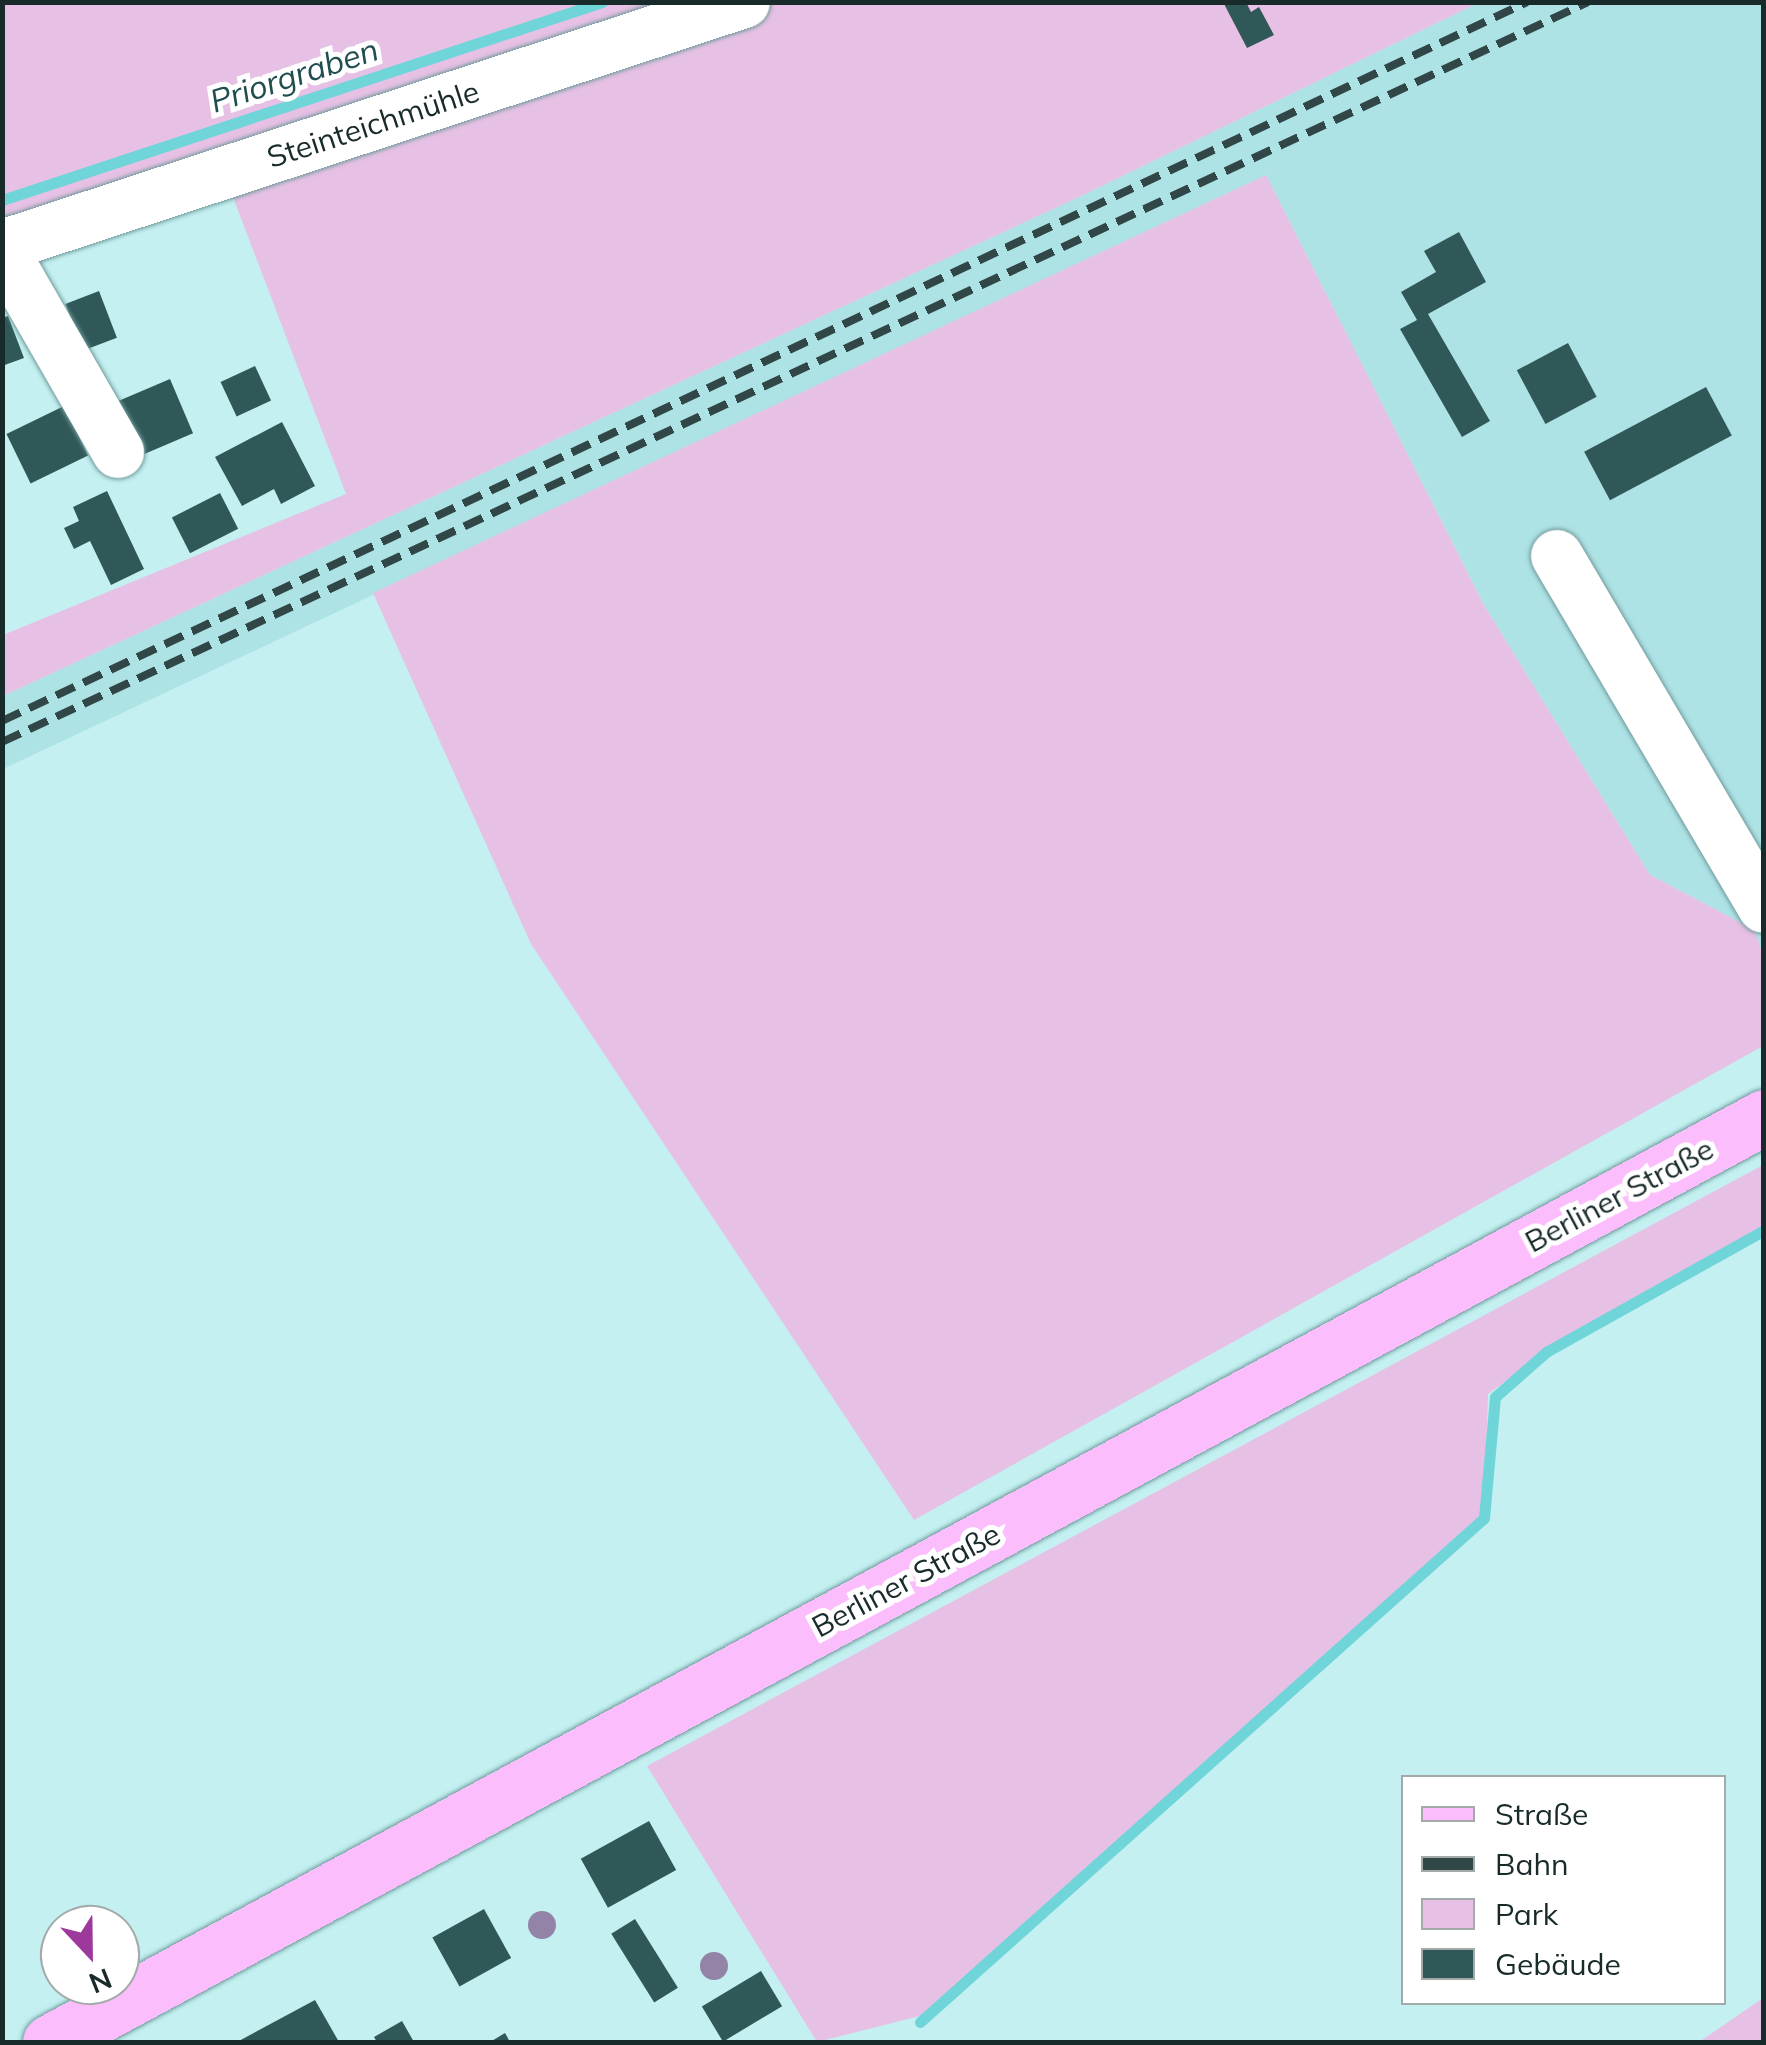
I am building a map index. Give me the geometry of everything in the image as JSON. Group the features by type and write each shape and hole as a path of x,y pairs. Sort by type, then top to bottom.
{"main road":[{"name":"Berliner Straße","path":"50,2042 1764,1118"}],"street":[{"name":"Steinteichmühle","path":"2,248 744,2"},
{"path":"2,248 118,452"},
{"path":"1557,556 1764,907"}],"shaded area":[{"path":"1478,3 1763,3 1763,956 1755,930 1650,875 1484,605 1266,175 3,769 3,696 1079,197"}],"green space":[{"path":"2,3 1478,3 1079,197 3,696 3,635 346,494 231,192 3,270"},
{"path":"1266,175 1484,605 1650,875 1755,930 1763,956 1763,1046 914,1520 531,944 373,593"},
{"path":"1763,1165 1763,1230 1546,1352 1488,1394 1484,1518 920,2016 817,2042 647,1766"},
{"path":"1763,1998 1763,2042 1699,2042"}],"building":[{"path":"1223,2 1246,2 1251,12 1259,7 1274,35 1247,48"},
{"path":"1459,232 1486,282 1428,314 1490,421 1462,437 1400,329 1417,320 1401,292 1436,272 1424,251"},
{"path":"99,291 117,338 83,351 65,304"},
{"path":"8,316 24,358 2,366 2,318"},
{"path":"1568,343 1597,397 1545,424 1517,370"},
{"path":"255,366 271,400 237,416 221,382"},
{"path":"170,379 193,433 140,456 117,402"},
{"path":"1706,387 1732,436 1610,500 1584,452"},
{"path":"64,406 88,455 31,483 6,434"},
{"path":"282,422 315,486 281,504 274,489 242,506 215,457"},
{"path":"107,491 144,569 111,585 90,541 74,549 64,528 79,521 73,507"},
{"path":"220,493 238,529 190,553 172,518"},
{"path":"649,1821 676,1870 608,1908 581,1859"},
{"path":"484,1909 511,1958 460,1987 432,1938"},
{"path":"635,1919 678,1988 654,2003 611,1934"},
{"path":"761,1971 782,2006 723,2042 702,2007"},
{"path":"315,2000 339,2042 237,2042"},
{"path":"402,2021 414,2042 377,2042 374,2037"},
{"path":"505,2033 510,2042 490,2042"}],"waterway":[{"name":"Priorgraben","path":"2,200 602,2"},
{"path":"920,2022 1484,1518 1495,1397 1546,1352 1764,1230"}],"railway":[{"path":"2,721 1527,2"},
{"path":"2,742 1588,2"}]}
